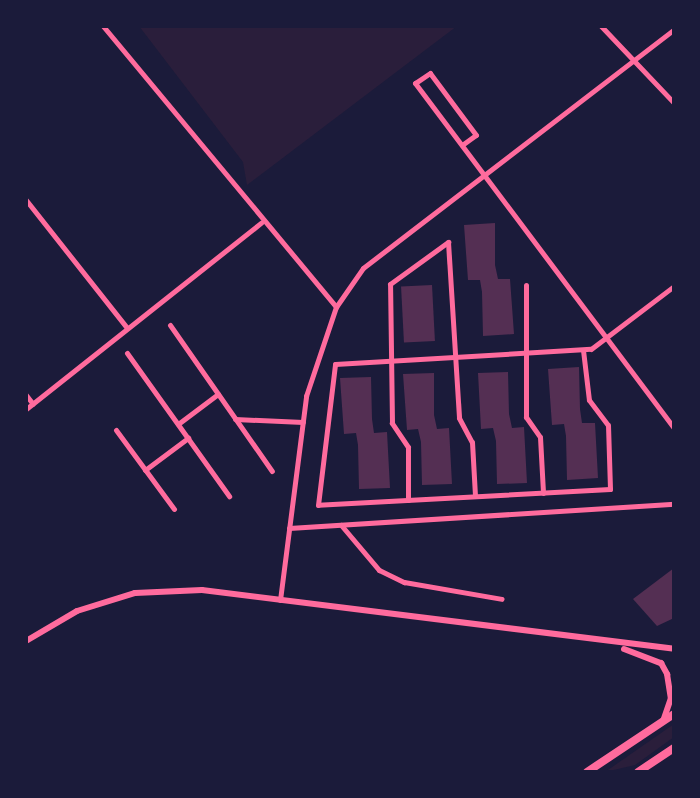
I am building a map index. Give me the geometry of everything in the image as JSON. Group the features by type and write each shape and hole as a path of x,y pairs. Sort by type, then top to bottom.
{"main road":[{"path":"587,772 674,714"},
{"path":"639,772 674,748"}],"street":[{"path":"103,26 261,223 336,307"},
{"path":"601,26 629,63 674,103"},
{"path":"280,600 303,422 317,350 336,307 363,268 674,29"},
{"path":"462,145 476,135 430,73 415,83 674,428"},
{"path":"26,200 127,328"},
{"path":"26,409 261,223"},
{"path":"408,500 408,447 392,423 390,284 448,242 459,418 472,442 475,496"},
{"path":"526,285 526,416 540,437 543,493"},
{"path":"583,350 589,400 608,425 610,489 318,505 335,364 583,350 606,338 674,286"},
{"path":"170,325 272,471"},
{"path":"127,353 229,496"},
{"path":"178,424 218,394"},
{"path":"26,395 33,404"},
{"path":"235,419 303,422"},
{"path":"116,430 174,509"},
{"path":"145,470 188,438"},
{"path":"289,528 674,504"},
{"path":"341,525 379,569 404,582 502,598"},
{"path":"26,641 77,611 135,593 201,590 616,646 674,649"},
{"path":"616,646 660,663 667,674 671,698 663,722"}],"shaded area":[{"path":"139,26 457,26 247,185 243,162"},
{"path":"674,724 674,737 635,765 605,772"}],"building":[{"path":"495,223 495,265 498,279 510,279 514,334 483,336 480,280 468,280 464,225"},
{"path":"432,285 435,341 404,343 401,287"},
{"path":"579,367 582,423 595,423 598,478 567,480 564,424 552,425 548,369"},
{"path":"508,372 512,428 524,427 527,483 497,484 493,428 481,429 478,373"},
{"path":"434,373 434,415 437,429 449,428 452,484 422,485 421,442 418,429 407,430 403,374"},
{"path":"371,377 374,433 387,432 390,488 359,489 356,433 344,434 340,378"},
{"path":"674,568 674,618 657,626 633,599"}]}
